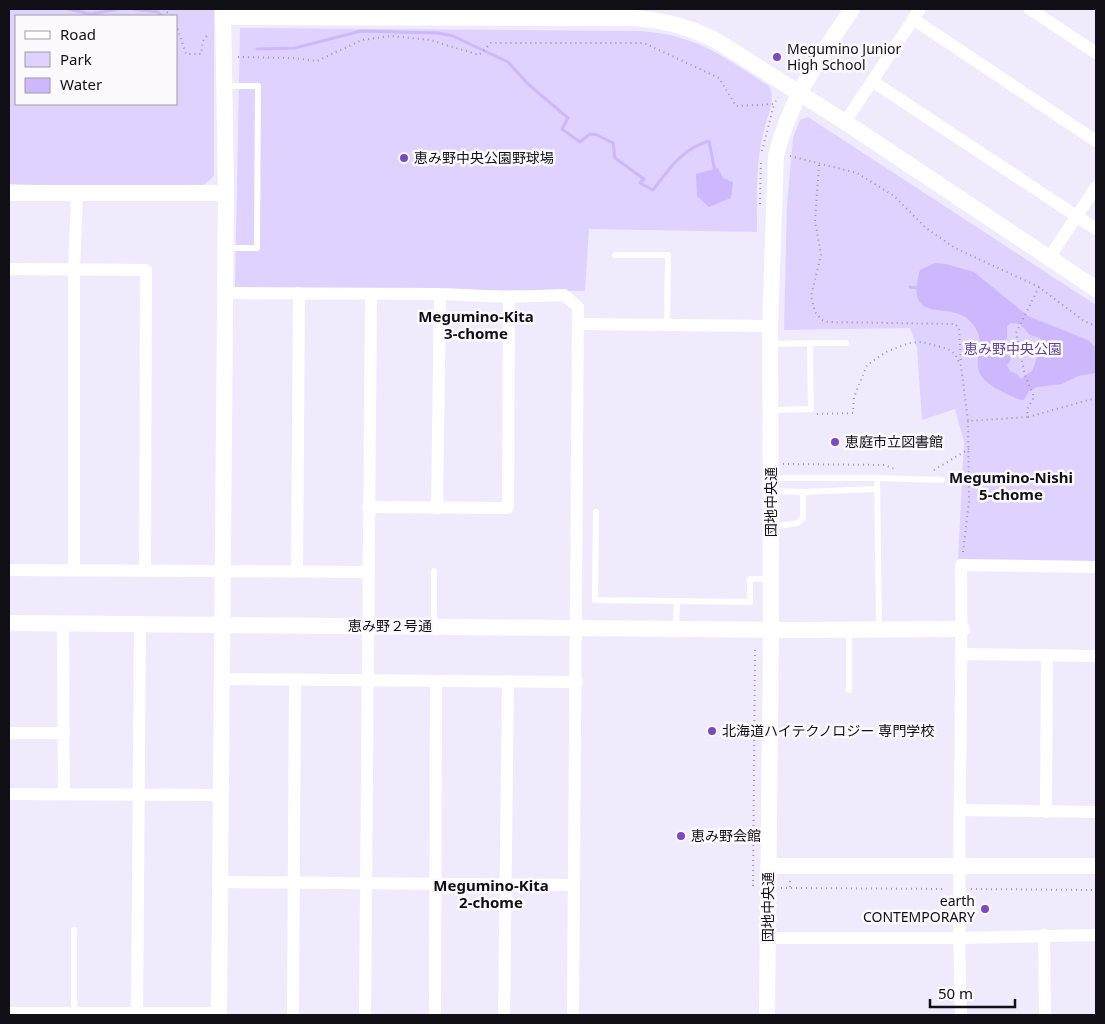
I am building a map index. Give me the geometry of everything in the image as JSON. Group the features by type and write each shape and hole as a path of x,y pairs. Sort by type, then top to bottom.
{"street":[{"name":"団地中央通","path":"767,1015 771,629 770,326 776,156 780,135 795,98 852,9"},
{"path":"1030,9 1096,53"},
{"path":"9,1012 47,1014 218,1014 223,293 226,193 224,86 220,18 296,12 587,13 651,19 687,27 714,39 795,98 845,122 1096,289"},
{"path":"845,122 916,14 1096,141"},
{"path":"872,81 1096,228"},
{"path":"1049,258 1096,187"},
{"path":"9,193 77,195 226,193"},
{"path":"74,569 74,269 77,195"},
{"path":"9,269 146,270 145,569"},
{"path":"223,293 440,294 509,297 564,295 578,307 580,324 574,1015"},
{"path":"297,570 299,293"},
{"path":"365,1015 371,294"},
{"path":"437,508 440,294"},
{"path":"368,507 508,508 509,297"},
{"path":"580,324 770,326"},
{"path":"961,1015 958,938 961,810 962,565 1096,566"},
{"path":"9,570 145,569 369,572"},
{"name":"恵み野２号通","path":"9,623 63,625 367,625 849,630 962,629"},
{"path":"63,625 64,794"},
{"path":"137,1014 140,625"},
{"path":"962,654 1096,656"},
{"path":"1046,812 1047,655"},
{"path":"221,679 577,682"},
{"path":"293,1015 295,680"},
{"path":"435,1015 436,681"},
{"path":"504,1015 504,884 508,681"},
{"path":"9,733 64,733"},
{"path":"9,794 220,795"},
{"path":"961,810 1096,812"},
{"path":"768,866 959,868 1096,866"},
{"path":"220,882 574,885"},
{"path":"1044,935 1045,1015"},
{"path":"768,938 958,938 1096,935"}],"lane":[{"path":"224,86 258,86 257,248 224,248"},
{"path":"615,255 668,255 667,325"},
{"path":"771,410 811,409 810,343"},
{"path":"770,344 846,343"},
{"path":"877,478 879,629"},
{"path":"771,484 877,478 942,480"},
{"path":"771,484 803,492 877,489"},
{"path":"771,527 798,523 802,518 803,492"},
{"path":"596,512 595,600 750,602 750,578 771,579"},
{"path":"434,570 434,626"},
{"path":"676,628 677,601"},
{"path":"848,690 849,630"},
{"path":"74,930 74,1013"}],"path":[{"path":"178,30 186,54 201,54 203,41 220,18"},
{"path":"232,57 293,58 317,61 362,40 392,36 430,40 479,55 491,43 644,43 719,78 736,106 774,104 778,96 795,98"},
{"path":"788,154 792,158 857,173 894,196 926,228 955,248 1039,287 1084,321 1096,326"},
{"path":"819,164 816,221 822,255 811,290 811,304 815,312 822,320 828,322 955,324 959,328 969,449 969,501 962,565"},
{"path":"1028,417 1027,410 1034,397 1025,375 1016,333 1039,287"},
{"path":"808,414 853,413 854,397 863,378 864,368 886,352 909,343 922,342 948,349 954,354 961,366"},
{"path":"968,420 1028,417 1096,398"},
{"path":"931,471 969,449"},
{"path":"782,464 884,465 897,469"},
{"path":"790,888 1096,890"}],"green space":[{"path":"9,9 214,9 214,176 198,190 9,184"},
{"path":"240,28 641,31 678,37 694,43 723,57 769,86 772,96 771,105 762,137 758,164 757,232 589,229 585,291 235,287"},
{"name":"恵み野中央公園","path":"808,117 1096,305 1096,561 958,561 964,442 955,409 922,420 917,348 910,328 784,330 787,205 793,138 800,120"}],"water":[{"path":"718,168 723,178 733,182 731,198 709,207 697,196 696,174"},
{"path":"935,263 974,272 1028,316 1088,340 1096,348 1096,373 1078,376 1062,384 1037,387 1029,391 1024,400 1003,392 981,375 978,367 980,342 978,332 971,322 953,312 924,306 918,299 917,288 920,270","holes":["1011,323 1020,324 1030,335 1040,338 1042,344 1032,371 1021,379 1017,374 1010,371 1007,365 1011,360 1010,356 1005,354 1002,344 1007,338 1007,326"]}],"waterway":[{"path":"68,9 91,14 118,9"},
{"path":"133,9 158,12 161,15"},
{"path":"257,49 295,48 361,31 438,33 453,36 508,62 528,84 568,118 562,129 580,142 590,134 597,135 613,143 615,158 644,179 640,183 653,190 677,160 700,144 709,141 715,172"},
{"path":"910,287 919,288"}],"place":[{"name":"Megumino Junior High School","path":"777,57"},
{"name":"恵み野中央公園野球場","path":"404,158"},
{"name":"恵庭市立図書館","path":"835,442"},
{"name":"北海道ハイテクノロジー 専門学校","path":"712,731"},
{"name":"恵み野会館","path":"681,836"},
{"name":"earth CONTEMPORARY","path":"985,909"}],"district":[{"name":"Megumino-Kita 3-chome","path":"476,326"},
{"name":"Megumino-Nishi 5-chome","path":"1011,486"},
{"name":"Megumino-Kita 2-chome","path":"491,894"}]}
